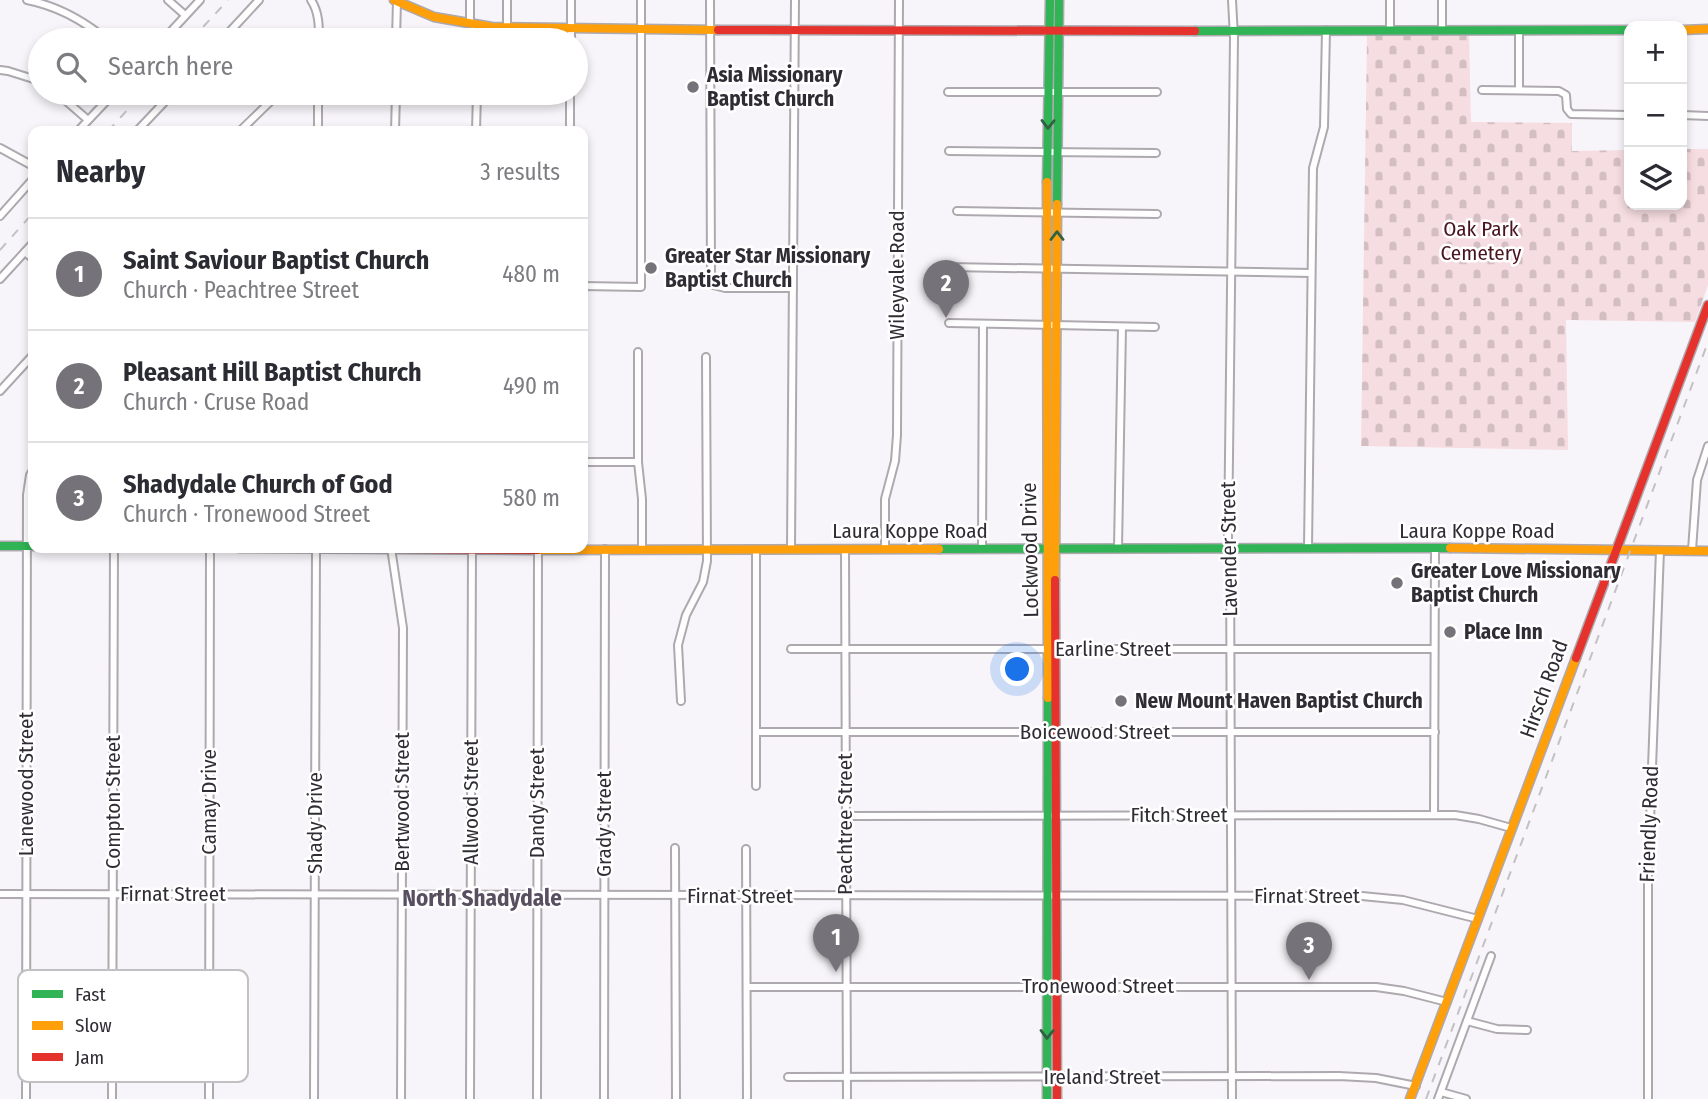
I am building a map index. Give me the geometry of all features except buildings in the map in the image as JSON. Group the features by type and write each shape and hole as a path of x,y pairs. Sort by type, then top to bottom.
{"street":[{"path":"27,0 51,6 78,18 91,28"},
{"path":"168,0 185,15"},
{"path":"174,28 200,0"},
{"path":"233,28 259,0"},
{"path":"311,0 319,28"},
{"path":"470,0 470,21 476,28"},
{"path":"396,28 396,1 425,15 474,25 507,28 507,0"},
{"path":"571,0 571,28"},
{"path":"588,286 641,287 641,0"},
{"path":"710,0 710,274 713,285 725,288 793,288"},
{"path":"791,549 795,0"},
{"name":"Wileyvale Road","path":"884,549 885,499 895,461 897,435 898,0"},
{"name":"Lockwood Drive","path":"1050,0 1053,91"},
{"name":"Lockwood Drive","path":"1057,1099 1053,986 1052,731 1055,432 1052,267 1047,212 1059,0"},
{"name":"Lavender Street","path":"1232,0 1228,540 1232,1099"},
{"path":"1390,0 1390,30"},
{"path":"1442,0 1442,30"},
{"path":"588,29 1624,30"},
{"path":"1687,30 1708,29"},
{"path":"1308,548 1313,168 1324,127 1326,30"},
{"path":"1519,30 1519,90"},
{"path":"0,70 28,78"},
{"path":"1482,90 1563,92 1567,97 1569,112 1575,115 1624,115"},
{"path":"948,92 1157,92"},
{"path":"71,105 88,120"},
{"path":"83,126 102,105"},
{"path":"142,126 162,105"},
{"path":"245,126 267,105"},
{"path":"318,105 318,126"},
{"path":"395,126 396,105"},
{"path":"476,126 477,105"},
{"path":"570,105 570,126"},
{"path":"1687,115 1708,116"},
{"path":"0,148 28,163"},
{"path":"949,151 1156,153"},
{"name":"Lockwood Drive","path":"1052,151 1057,212 1052,267"},
{"path":"0,216 28,185"},
{"path":"957,211 1157,214"},
{"path":"0,279 28,248"},
{"path":"25,251 28,254"},
{"path":"948,267 1311,273"},
{"name":"Hirsch Road","path":"1411,1099 1708,305"},
{"path":"949,323 1155,327"},
{"path":"982,548 983,324"},
{"path":"1118,548 1122,327"},
{"path":"638,352 638,462 642,499 642,549"},
{"path":"681,701 678,645 686,615 703,582 707,561 706,357"},
{"path":"0,391 28,360"},
{"path":"1692,550 1694,501 1699,471 1708,446"},
{"path":"588,462 638,462"},
{"path":"1699,471 1708,473"},
{"name":"Lanewood Street","path":"28,491 28,512"},
{"path":"0,546 28,546"},
{"name":"Laura Koppe Road","path":"588,549 1308,548 1708,551"},
{"name":"Grady Street","path":"604,1099 605,549"},
{"path":"756,549 756,786"},
{"name":"Peachtree Street","path":"845,549 847,1099"},
{"path":"1434,815 1435,549"},
{"name":"Friendly Road","path":"1648,1099 1649,823 1660,550"},
{"name":"Lanewood Street","path":"26,970 30,553"},
{"name":"Compton Street","path":"112,970 114,553"},
{"name":"Camay Drive","path":"209,970 210,553"},
{"name":"Shady Drive","path":"314,1099 316,553"},
{"name":"Bertwood Street","path":"392,553 403,628 401,1099"},
{"name":"Allwood Street","path":"470,1099 472,553"},
{"name":"Dandy Street","path":"537,1099 538,553"},
{"name":"Earline Street","path":"791,649 1434,649"},
{"name":"Boicewood Street","path":"756,732 1435,732"},
{"name":"Fitch Street","path":"846,816 1434,815 1479,819 1511,828"},
{"path":"675,848 676,1099"},
{"path":"746,849 747,1099"},
{"name":"Firnat Street","path":"0,894 1376,897 1424,904 1478,919"},
{"path":"1466,1099 1439,1096 1491,956"},
{"name":"Lockwood Drive","path":"1047,1099 1053,986"},
{"name":"Tronewood Street","path":"747,987 1376,987 1447,1002"},
{"path":"1467,1021 1497,1029 1527,1030"},
{"name":"Ireland Street","path":"788,1077 1339,1076 1376,1078 1416,1086"}],"green space":[{"name":"Oak Park Cemetery","path":"1469,34 1471,122 1572,123 1572,151 1624,150 1624,210 1687,210 1687,149 1708,149 1708,285 1695,322 1566,320 1568,450 1361,446 1367,35"}],"railway":[{"path":"202,28 228,0"},
{"path":"113,126 132,105"},
{"path":"0,250 28,219"},
{"path":"1426,1099 1708,342"}],"traffic: fast":[{"path":"1047,182 1050,0"},
{"path":"1057,204 1059,0"},
{"path":"1195,31 1624,30"},
{"path":"0,546 28,546"},
{"path":"939,549 1450,548"},
{"path":"1047,1099 1048,698"}],"traffic: slow":[{"path":"394,0 434,17 492,27 567,28"},
{"path":"588,28 718,30"},
{"path":"1687,30 1708,29"},
{"path":"1047,182 1048,698"},
{"path":"1055,580 1057,204"},
{"path":"1450,548 1708,551"},
{"path":"588,550 939,549"},
{"path":"1410,1099 1576,658"}],"traffic: jam":[{"path":"718,30 1195,31"},
{"path":"1576,658 1708,305"},
{"path":"1055,580 1057,1099"}],"place":[{"name":"Asia Missionary Baptist Church","path":"693,87"},
{"name":"Greater Star Missionary Baptist Church","path":"651,268"},
{"name":"Pleasant Hill Baptist Church","path":"946,318"},
{"name":"Greater Love Missionary Baptist Church","path":"1397,583"},
{"name":"Place Inn","path":"1450,632"},
{"name":"New Mount Haven Baptist Church","path":"1121,701"},
{"name":"Saint Saviour Baptist Church","path":"836,972"},
{"name":"Shadydale Church of God","path":"1309,980"}],"district":[{"name":"North Shadydale","path":"482,898"}]}
